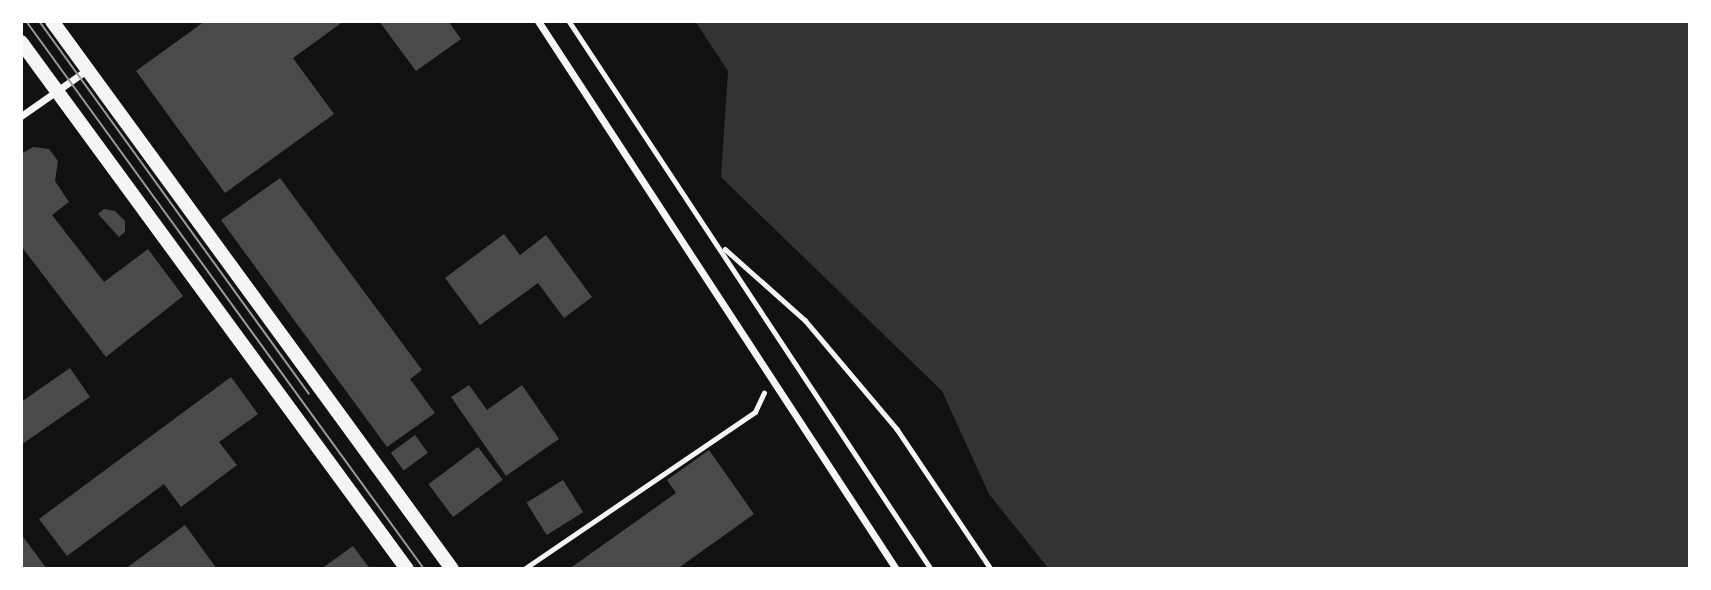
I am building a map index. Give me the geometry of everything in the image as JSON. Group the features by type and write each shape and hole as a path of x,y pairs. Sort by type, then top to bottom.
{"main road":[{"path":"52,21 452,569"},
{"path":"21,43 407,569"}],"street":[{"path":"538,21 896,569"},
{"path":"21,116 88,70"}],"path":[{"path":"569,21 719,244 931,569"},
{"path":"719,244 805,320 897,429 991,569"},
{"path":"524,569 755,412 770,379"}],"shaded area":[{"path":"695,21 1690,21 1690,569 1049,569 989,494 942,391 721,177 728,71"}],"building":[{"path":"205,21 344,21 293,58 334,114 225,193 136,71"},
{"path":"379,21 448,21 461,39 416,71"},
{"path":"33,147 49,149 58,161 55,181 69,202 52,215 104,282 148,249 183,296 106,357 21,246 21,154"},
{"path":"280,178 422,370 410,379 435,413 387,447 221,220"},
{"path":"104,209 115,211 125,221 125,232 119,237 98,214"},
{"path":"504,234 520,255 546,235 592,297 564,318 538,283 480,325 445,278"},
{"path":"70,368 90,397 21,445 21,402"},
{"path":"231,377 258,414 219,442 237,465 181,507 164,484 67,556 39,519"},
{"path":"469,385 487,410 522,385 559,439 506,476 451,397"},
{"path":"415,435 428,453 404,470 391,453"},
{"path":"478,447 503,480 453,517 428,484"},
{"path":"709,450 754,514 677,569 569,569 676,493 667,480"},
{"path":"563,480 583,512 547,535 527,503"},
{"path":"185,525 217,569 125,569"},
{"path":"21,534 47,569 21,569"},
{"path":"353,546 370,569 321,569"}],"tram line":[{"path":"26,21 424,569"},
{"path":"39,21 309,394"}]}
